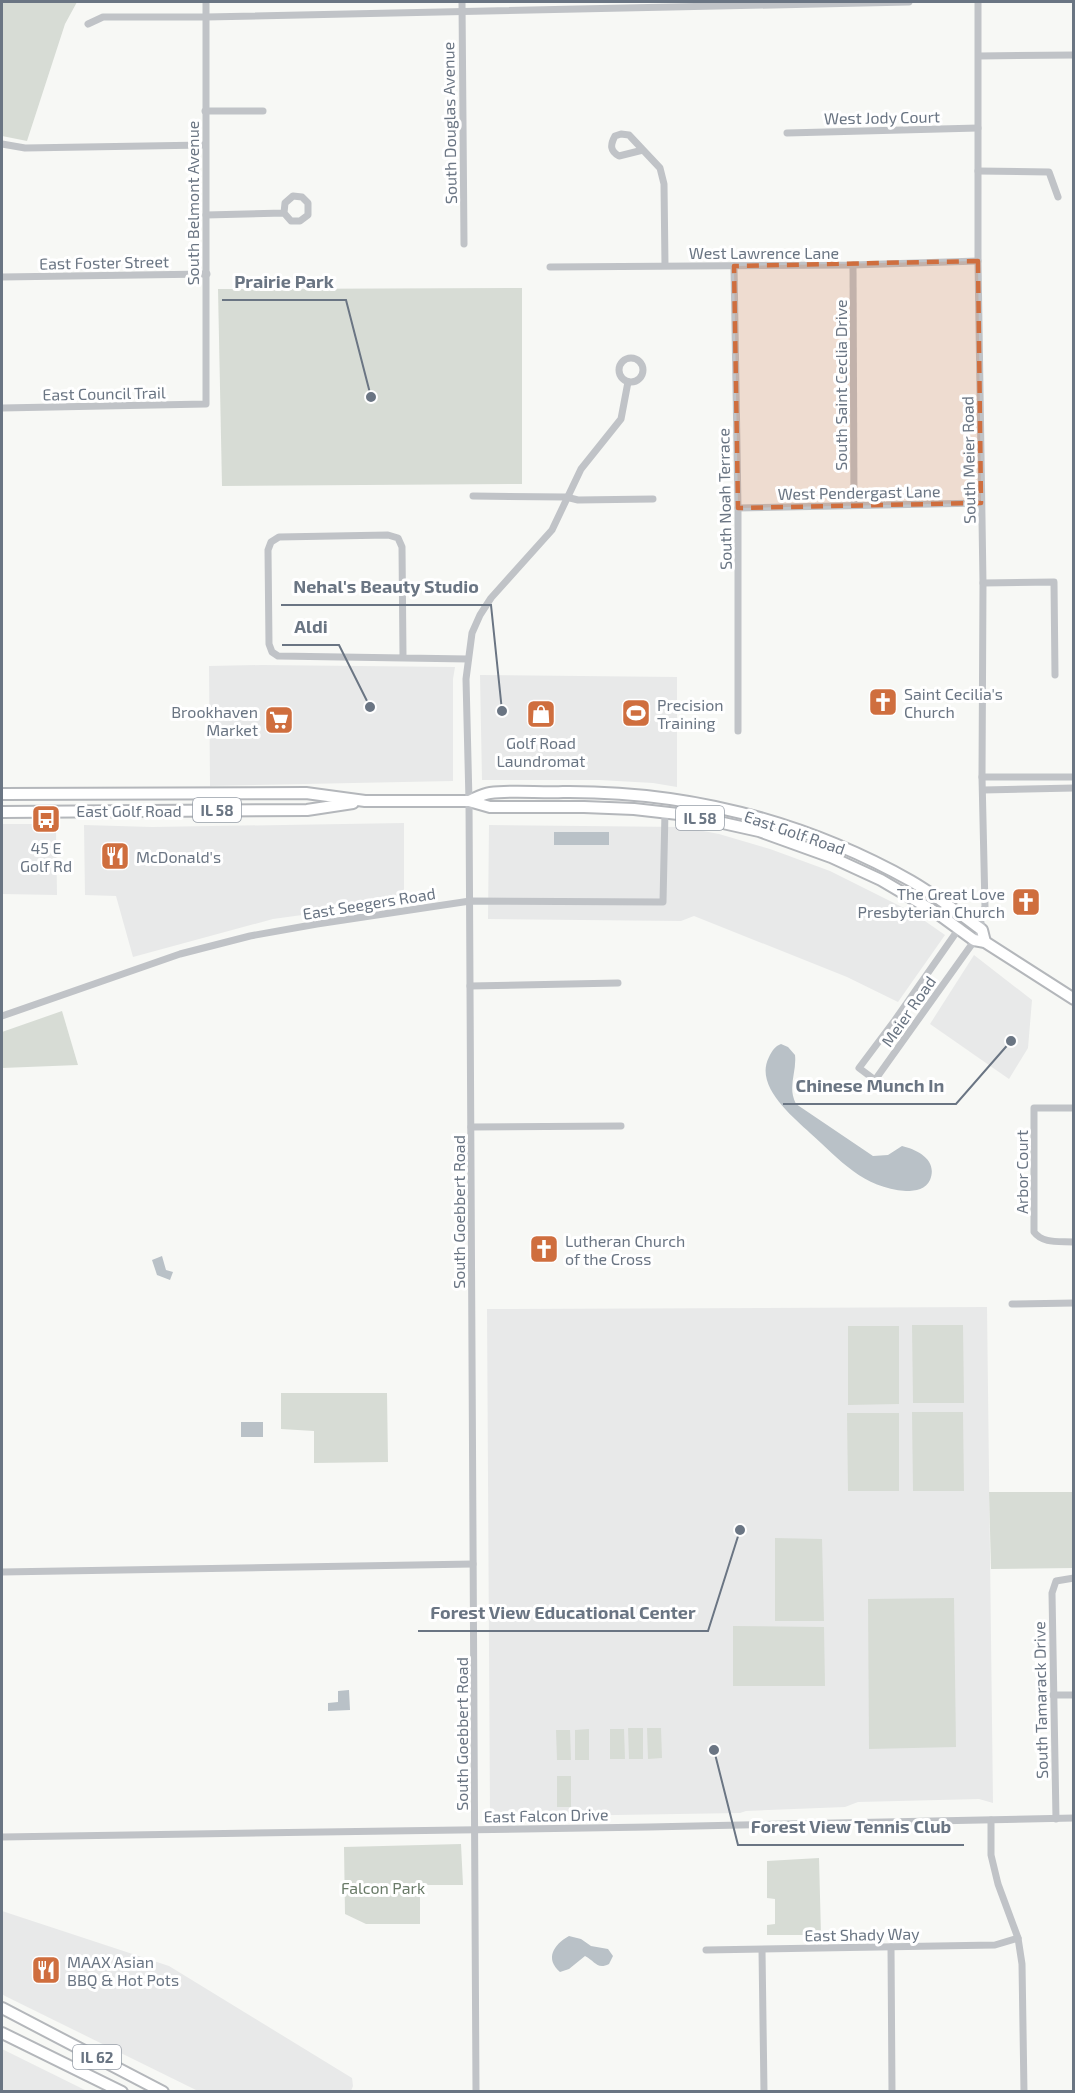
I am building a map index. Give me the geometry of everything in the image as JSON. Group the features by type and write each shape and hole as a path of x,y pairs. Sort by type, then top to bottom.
{"main road":[{"name":"East Golf Road","path":"469,801 490,793 574,792 658,798 725,808 807,832 850,851 913,882 982,930"},
{"name":"East Golf Road","path":"2,794 306,793 365,801 469,801 490,807 584,807 665,812 759,831 812,850 881,880 938,913 959,929 1074,999"},
{"name":"East Golf Road","path":"2,812 307,810 365,801"},
{"path":"979,941 982,930"},
{"name":"IL 62","path":"2,2008 163,2091"},
{"name":"IL 62","path":"2,2033 122,2091"}],"street":[{"name":"South Belmont Avenue","path":"206,2 207,404"},
{"name":"South Douglas Avenue","path":"462,2 464,244"},
{"path":"88,24 103,17 462,12 592,5 909,2"},
{"name":"South Meier Road","path":"978,2 980,57 978,261 985,908 980,916 982,930"},
{"path":"980,57 1074,55"},
{"path":"205,111 262,111"},
{"name":"West Jody Court","path":"787,133 978,128"},
{"path":"2,144 25,148 205,145"},
{"path":"643,150 660,168 663,176 665,265"},
{"path":"978,171 1049,172 1058,197"},
{"path":"206,214 284,213"},
{"name":"West Lawrence Lane","path":"550,267 853,265 978,261"},
{"name":"South Saint Ceclia Drive","path":"853,265 854,505"},
{"name":"South Noah Terrace","path":"734,266 738,508 738,731"},
{"name":"East Foster Street","path":"2,277 207,274"},
{"name":"South Goebbert Road","path":"476,2091 470,901 466,679 472,633 480,615 491,598 558,521 566,497 581,469 621,419 628,382"},
{"name":"East Council Trail","path":"2,408 207,404"},
{"path":"473,496 566,497 578,500 653,499"},
{"name":"West Pendergast Lane","path":"738,508 981,503"},
{"path":"404,656 402,547 398,538 388,535 279,537 271,542 268,550 269,644 272,652 278,656 285,658 404,656 468,659"},
{"path":"983,583 1054,582 1055,675"},
{"path":"982,777 1074,777"},
{"path":"983,790 1074,788"},
{"name":"East Seegers Road","path":"2,1016 180,954 250,936 470,901 663,902 665,812"},
{"path":"959,929 966,919 980,916"},
{"name":"Meier Road","path":"959,929 896,1020 859,1068 875,1080 979,941"},
{"path":"470,986 618,983"},
{"name":"Arbor Court","path":"1074,1108 1034,1108 1034,1232 1039,1239 1074,1242"},
{"path":"471,1127 621,1126"},
{"path":"1012,1304 1074,1303"},
{"path":"2,1572 473,1564"},
{"name":"South Tamarack Drive","path":"1056,1819 1052,1593 1056,1581 1074,1578"},
{"path":"1053,1695 1074,1695"},
{"name":"East Falcon Drive","path":"2,1837 1074,1818"},
{"path":"991,1820 991,1855 1018,1938 1022,1964 1024,2091"},
{"name":"East Shady Way","path":"706,1950 995,1945 1018,1938"},
{"path":"891,1947 892,2091"},
{"path":"762,1950 764,2091"}],"highlighted area":[{"path":"978,261 981,503 738,508 734,266"}],"shaded area":[{"path":"209,666 455,667 453,781 210,786"},
{"path":"480,675 677,677 677,787 653,783 599,780 482,780"},
{"path":"404,823 404,901 273,919 133,957 116,896 85,895 84,825 152,827"},
{"path":"2,824 49,824 56,829 57,895 2,894"},
{"path":"489,825 682,827 719,834 770,849 830,871 912,912 945,935 898,1002 847,977 694,916 681,921 488,919"},
{"path":"554,832 609,832 609,845 554,845"},
{"path":"974,955 1032,1000 1028,1048 1009,1079 930,1024"},
{"path":"781,1044 788,1047 795,1055 792,1092 796,1104 873,1156 888,1155 902,1146 920,1153 931,1167 932,1173 926,1186 906,1191 891,1189 865,1178 842,1162 794,1118 777,1100 767,1079 766,1068 769,1057"},
{"path":"162,1256 166,1270 173,1272 170,1280 157,1275 152,1260"},
{"path":"987,1307 993,1803 979,1799 858,1802 845,1807 740,1813 490,1817 487,1309"},
{"path":"241,1422 263,1422 263,1437 241,1437"},
{"path":"349,1690 350,1710 328,1711 328,1703 338,1702 338,1691"},
{"path":"2,1911 169,1966 352,2078 351,2091 198,2091 5,1996 2,1994"},
{"path":"569,1936 581,1939 591,1946 608,1949 613,1956 609,1964 599,1965 585,1956 569,1969 560,1972 553,1962 553,1952"},
{"path":"2,2049 87,2091 2,2091"}],"green space":[{"path":"2,2 77,2 65,24 27,141 2,136"},
{"path":"522,288 522,484 222,486 218,289"},
{"path":"62,1011 78,1065 2,1068 2,1032"},
{"path":"912,1325 963,1325 964,1403 913,1403"},
{"path":"848,1326 899,1326 899,1404 848,1405"},
{"path":"281,1393 387,1393 388,1462 314,1463 314,1431 281,1429"},
{"path":"912,1412 963,1412 964,1491 913,1491"},
{"path":"847,1413 899,1413 899,1491 848,1491"},
{"path":"989,1492 1073,1492 1073,1568 991,1569"},
{"path":"775,1538 822,1539 824,1621 775,1621"},
{"path":"954,1598 956,1747 869,1749 868,1599"},
{"path":"733,1626 824,1627 825,1686 733,1686"},
{"path":"628,1728 643,1728 643,1759 629,1759"},
{"path":"647,1728 661,1728 662,1758 648,1759"},
{"path":"589,1729 589,1760 575,1760 575,1730"},
{"path":"610,1729 624,1729 625,1759 610,1759"},
{"path":"556,1730 570,1730 571,1760 557,1760"},
{"path":"557,1776 571,1776 571,1807 557,1807"},
{"name":"Falcon Park","path":"461,1844 463,1885 420,1885 420,1924 366,1924 345,1914 344,1847"},
{"path":"819,1858 821,1935 767,1935 767,1925 775,1924 775,1899 767,1898 767,1861"}],"place":[{"name":"Prairie Park","path":"371,397"},
{"name":"Saint Cecilia's Church","path":"883,702"},
{"name":"Aldi","path":"370,707"},
{"name":"Nehal's Beauty Studio","path":"502,711"},
{"name":"Precision Training","path":"636,713"},
{"name":"Golf Road Laundromat","path":"541,714"},
{"name":"Brookhaven Market","path":"279,720"},
{"name":"45 E Golf Rd","path":"46,819"},
{"name":"McDonald's","path":"115,856"},
{"name":"The Great Love Presbyterian Church","path":"1026,902"},
{"name":"Chinese Munch In","path":"1011,1041"},
{"name":"Lutheran Church of the Cross","path":"544,1249"},
{"name":"Forest View Educational Center","path":"740,1530"},
{"name":"Forest View Tennis Club","path":"714,1750"},
{"name":"MAAX Asian BBQ & Hot Pots","path":"46,1970"}]}
